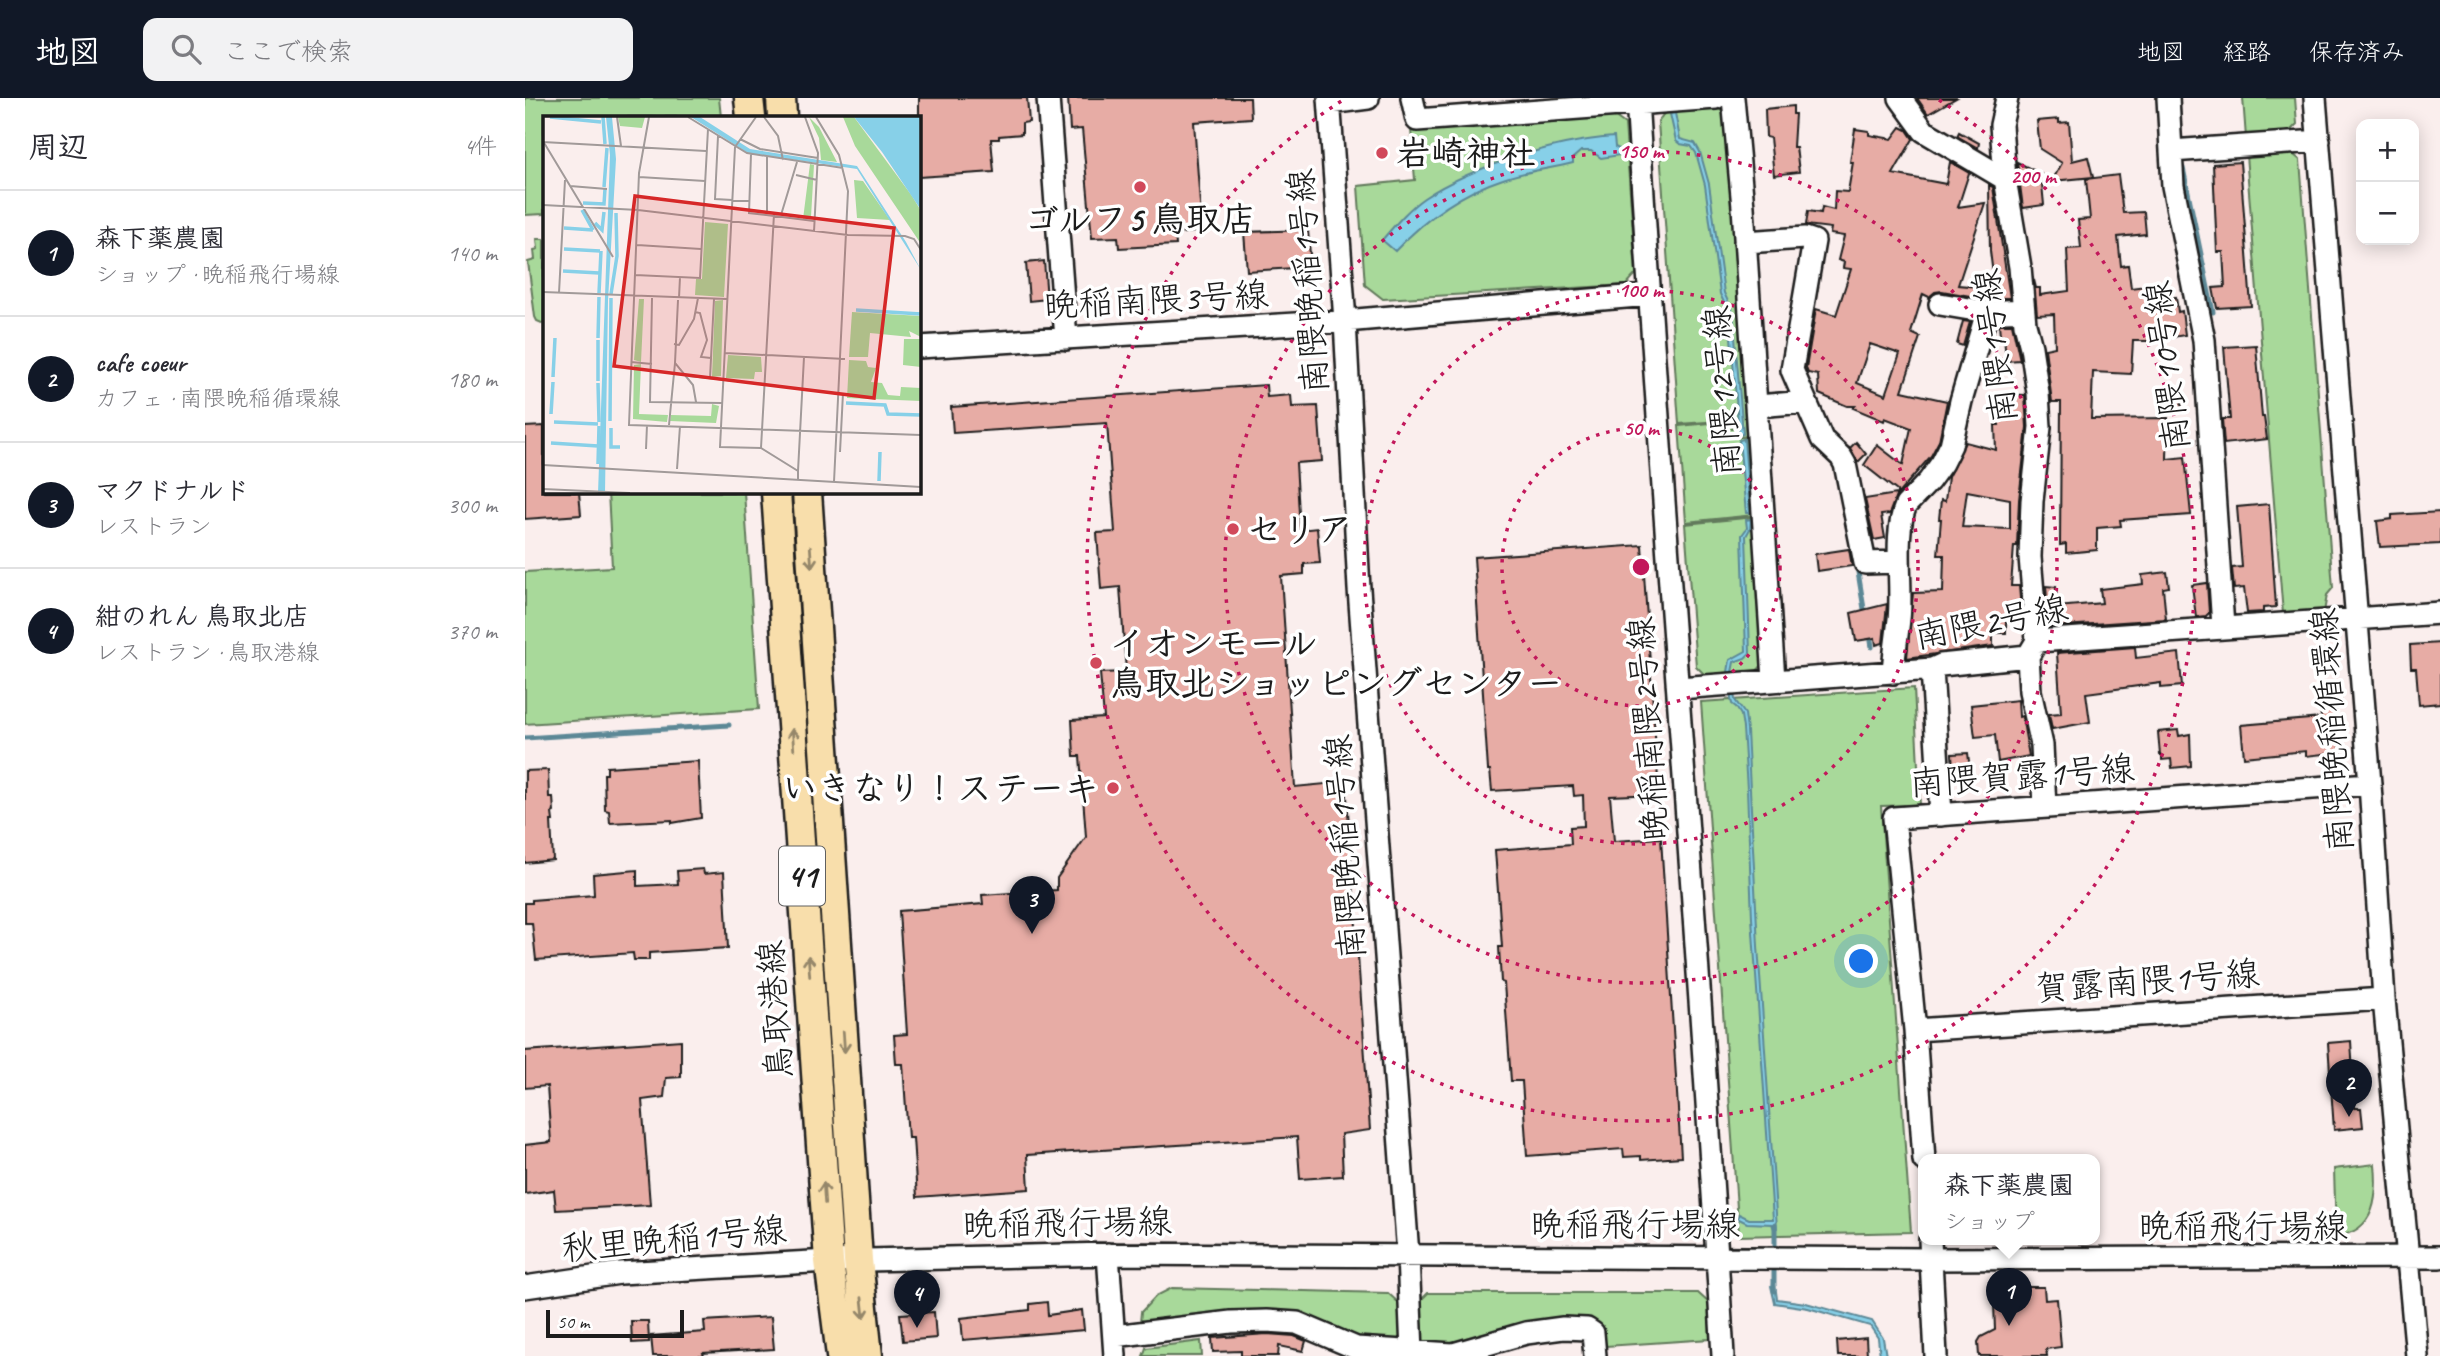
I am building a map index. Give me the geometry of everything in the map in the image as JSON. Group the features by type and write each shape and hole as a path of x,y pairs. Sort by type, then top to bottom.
{"main road":[{"path":"749,98 751,116"},
{"path":"781,98 782,116"},
{"name":"鳥取港線","path":"776,494 829,1261 841,1356"},
{"name":"鳥取港線","path":"807,494 858,1259 868,1356"}],"street":[{"path":"1048,98 1066,339"},
{"path":"1329,101 1368,98"},
{"path":"1412,98 1417,120 1637,101 1716,98"},
{"name":"南隈12号線","path":"1733,98 1774,680"},
{"path":"1900,98 1924,131 2005,179"},
{"name":"南隈1号線","path":"2007,98 2001,125 2005,179 2020,267 2023,310 2036,372 2040,427 2032,501 2030,557 2033,648 2030,691 2042,745 2045,807"},
{"name":"南隈10号線","path":"2168,98 2172,186 2204,340 2223,627"},
{"name":"南隈晩稲循環線","path":"2315,98 2370,784 2384,999 2417,1356"},
{"name":"南隈晩稲1号線","path":"1329,101 1345,321 1359,589 1408,1255 1412,1352"},
{"name":"晩稲南隈2号線","path":"1637,101 1723,1356"},
{"path":"2171,152 2319,141"},
{"path":"1745,242 1805,238 1814,241 1792,370 1822,439 1845,464 1865,563 1899,562"},
{"name":"晩稲南隈3号線","path":"921,347 1345,321 1649,295"},
{"path":"1940,304 1987,312 2023,310"},
{"path":"1893,673 1899,619 1902,513 1942,463 1951,445 1987,312"},
{"path":"1756,406 1805,402"},
{"name":"南隈2号線","path":"1679,688 1932,669 2033,648 2223,627 2440,612"},
{"path":"1932,669 1941,815"},
{"name":"南隈賀露1号線","path":"1924,1154 1895,818 2370,784"},
{"name":"賀露南隈1号線","path":"1915,1030 2384,999"},
{"path":"1930,1250 1936,1356"},
{"name":"晩稲飛行場線","path":"829,1261 1108,1254 1718,1258 1930,1250 2409,1259 2440,1257"},
{"path":"1108,1254 1115,1346 1231,1322 1267,1321 1297,1323 1360,1352 1467,1353 1526,1333 1563,1328 1587,1329 1593,1333 1595,1356"},
{"name":"秋里晩稲1号線","path":"525,1287 620,1273 829,1261"}],"green space":[{"path":"525,98 719,98 721,116 543,116 543,214 525,215"},
{"path":"2243,98 2295,98 2297,124 2287,134 2246,138"},
{"path":"1715,104 1727,117 1750,436 1738,437 1749,437 1755,515 1686,522 1679,426 1731,421 1732,430 1732,420 1679,424 1658,121 1668,109"},
{"path":"1614,116 1625,124 1636,274 1626,285 1383,299 1365,285 1358,186 1415,180 1411,130"},
{"path":"2289,151 2300,160 2333,588 2327,595 2324,612 2283,614 2246,155"},
{"path":"537,239 543,239 543,324 535,317 528,262 535,260 534,250 538,249"},
{"path":"608,494 744,494 759,709 525,724 525,572 612,567"},
{"path":"1755,517 1765,662 1755,673 1707,677 1696,666 1685,524"},
{"path":"1914,688 1920,805 1881,806 1911,1232 1739,1236 1701,702"},
{"path":"2375,1164 2375,1200 2367,1220 2359,1228 2336,1236 2334,1169"},
{"path":"1172,1288 1388,1293 1400,1304 1401,1341 1358,1340 1300,1316 1140,1323 1141,1312 1156,1296"},
{"path":"1428,1293 1698,1293 1709,1303 1710,1339 1606,1346 1602,1331 1453,1348 1421,1346 1420,1301"},
{"path":"1201,1341 1202,1356 1143,1356 1146,1348"}],"water":[{"path":"1675,113 1680,139 1695,143 1709,184 1724,293 1733,312 1743,434 1739,435 1729,313 1720,294 1705,185 1696,153 1691,146 1676,141 1670,114"},
{"path":"1614,137 1615,147 1619,149 1620,155 1601,158 1591,151 1581,151 1573,158 1573,163 1511,176 1458,199 1431,217 1395,251 1382,240 1418,202 1466,176 1541,150"},
{"path":"1744,439 1750,513 1746,513 1739,440"},
{"path":"1751,519 1746,536 1750,653 1734,662 1732,672 1728,672 1730,660 1746,651 1742,535 1747,528 1746,520"},
{"path":"1734,693 1735,700 1745,714 1747,731 1777,1228 1774,1229 1772,1224 1747,1223 1737,1218 1739,1214 1749,1219 1773,1219 1752,918 1743,728 1741,715 1732,704 1730,694"},
{"path":"1775,1285 1777,1299 1806,1303 1872,1321 1883,1338 1886,1356 1880,1356 1878,1338 1870,1326 1808,1308 1775,1303 1771,1286"}],"building":[{"path":"919,98 1027,98 1029,122 1022,123 1022,134 991,139 994,172 921,177"},
{"path":"1068,98 1250,98 1251,118 1194,122 1202,231 1175,234 1176,245 1119,248 1118,237 1092,238 1082,129 1070,130"},
{"path":"1917,98 1956,98 1928,114"},
{"path":"1793,106 1793,147 1796,147 1799,172 1774,175 1770,138 1766,137 1765,109"},
{"path":"2059,119 2059,123 2069,122 2072,161 2088,157 2093,177 2052,181 2062,163 2040,149 2037,121"},
{"path":"1901,127 1907,130 1913,139 1893,174 1946,184 1950,162 1969,173 1958,207 1985,203 1958,285 1990,288 1987,299 1942,291 1929,297 1923,294 1911,333 1920,337 1902,391 1947,401 1939,441 1931,456 1896,496 1889,514 1881,515 1885,538 1874,540 1865,499 1897,494 1897,491 1864,465 1877,445 1903,465 1911,428 1885,418 1884,421 1853,408 1855,406 1847,406 1819,394 1818,375 1808,373 1806,368 1816,309 1836,315 1851,269 1843,268 1844,262 1838,260 1844,236 1830,234 1831,228 1806,225 1808,211 1821,213 1822,207 1834,210 1835,191 1848,192 1855,129 1869,131 1869,135 1892,139","holes":["1870,344 1900,354 1886,395 1857,383"]},
{"path":"1959,132 1979,143 1978,148 1957,136"},
{"path":"2017,162 2041,174 2044,205 2023,208"},
{"path":"2240,162 2251,306 2217,308 2213,288 2225,287 2223,252 2217,252 2213,164"},
{"path":"2118,175 2123,213 2144,212 2146,234 2118,237 2121,266 2128,265 2131,288 2161,284 2162,299 2176,297 2178,312 2182,311 2185,335 2160,341 2133,341 2131,374 2093,372 2091,419 2168,418 2167,459 2185,457 2191,515 2120,520 2121,526 2097,528 2097,550 2066,553 2066,544 2060,545 2061,402 2052,402 2045,349 2055,347 2054,314 2037,315 2034,280 2036,288 2040,288 2040,295 2069,291 2067,249 2081,248 2078,220 2090,219 2086,179"},
{"path":"1989,185 1993,187 2010,298 1996,298 1990,251"},
{"path":"1308,230 1311,267 1247,271 1244,232"},
{"path":"1044,261 1047,299 1029,301 1026,263"},
{"path":"1963,321 1970,322 1963,346 1957,344"},
{"path":"1999,324 2012,324 2020,360 2006,361 2004,335 2000,335"},
{"path":"2256,345 2262,417 2267,439 2224,444 2222,419 2230,419 2224,347"},
{"path":"1266,385 1267,397 1291,395 1292,407 1318,406 1322,461 1296,463 1300,530 1317,528 1320,563 1304,564 1304,574 1281,576 1295,787 1346,782 1370,1130 1341,1134 1343,1176 1300,1179 1297,1137 1027,1155 1029,1189 917,1197 913,1138 908,1138 903,1064 896,1064 894,1035 907,1034 899,911 983,904 982,895 1057,890 1057,878 1086,837 1080,756 1074,756 1072,720 1104,718 1100,673 1126,672 1120,587 1101,589 1097,533 1115,532 1107,423 953,433 951,407"},
{"path":"1995,394 2025,395 2027,427 2011,586 2019,586 2021,610 2006,611 2006,633 1993,633 1993,646 1907,658 1913,593 1943,592 1944,555 1938,555 1939,519 1948,477 1965,442 1996,450 1995,425 1999,425","holes":["1967,491 2010,499 2010,529 1962,527"]},
{"path":"2168,398 2182,399 2181,413 2166,412"},
{"path":"543,426 543,494 579,494 581,515 525,519 525,427"},
{"path":"1856,442 1866,454 1858,462 1850,448"},
{"path":"2269,504 2276,607 2263,608 2263,612 2247,613 2244,588 2234,589 2232,568 2242,567 2237,507"},
{"path":"2440,512 2440,544 2380,547 2377,521 2392,519 2392,515"},
{"path":"1642,545 1659,794 1610,796 1614,841 1661,838 1681,1157 1641,1160 1641,1156 1624,1157 1623,1149 1527,1156 1522,1081 1511,1081 1504,983 1501,982 1499,947 1502,947 1495,850 1571,844 1570,827 1584,826 1583,795 1574,796 1573,786 1492,791 1488,770 1474,557"},
{"path":"1849,549 1852,566 1817,571 1815,554"},
{"path":"2167,572 2169,587 2163,588 2166,619 2049,627 2046,586 2056,587 2057,607 2102,603 2100,589 2143,584 2142,575"},
{"path":"2207,583 2209,613 2196,617 2192,585"},
{"path":"1887,604 1883,643 1876,645 1875,638 1856,641 1851,613"},
{"path":"2440,643 2440,703 2419,705 2416,668 2411,668 2410,645"},
{"path":"2135,647 2136,658 2179,653 2182,686 2161,688 2161,683 2086,693 2090,722 2052,729 2049,714 2061,713 2057,653"},
{"path":"2340,689 2341,707 2336,707 2341,752 2306,756 2306,751 2244,757 2241,725 2321,718 2319,690"},
{"path":"2018,700 2019,717 2022,716 2029,756 1998,762 1995,735 1975,737 1971,705"},
{"path":"2178,730 2179,736 2190,734 2191,766 2172,768 2171,759 2162,760 2160,755 2158,732"},
{"path":"1968,753 1971,778 1954,780 1952,754"},
{"path":"698,761 701,818 672,823 672,820 610,823 609,811 605,810 604,774 607,774 607,767"},
{"path":"548,770 549,797 553,797 554,812 551,821 553,860 525,863 525,771"},
{"path":"703,869 704,874 724,872 728,948 649,953 649,960 634,960 633,953 536,960 532,923 525,923 525,903 532,903 532,900 594,895 593,874 637,870 637,886 678,884 677,871"},
{"path":"681,1040 681,1077 666,1078 664,1097 642,1100 650,1205 556,1210 554,1190 525,1194 525,1145 551,1142 547,1086 525,1088 525,1051"},
{"path":"2351,1041 2355,1108 2361,1108 2363,1127 2334,1130 2328,1043"},
{"path":"2044,1287 2045,1300 2057,1299 2061,1347 2046,1349 2047,1356 1979,1356 1978,1342 1981,1337 1995,1330 1994,1303 2001,1303 2001,1288"},
{"path":"1047,1302 1048,1315 1082,1310 1084,1330 963,1340 961,1318 1030,1310 1030,1304"},
{"path":"934,1312 936,1338 903,1341 900,1314"},
{"path":"771,1317 774,1349 703,1353 704,1356 653,1356 651,1336 705,1332 704,1321"},
{"path":"631,1321 648,1321 649,1342 632,1343"},
{"path":"1267,1334 1294,1336 1306,1341 1303,1351 1279,1346 1278,1356 1241,1356 1241,1351 1213,1352 1212,1338"},
{"path":"1866,1338 1867,1356 1838,1356 1837,1341"}],"waterway":[{"path":"2183,168 2213,312"},
{"path":"1857,566 1865,615"},
{"path":"1870,635 1872,647"},
{"path":"525,738 729,725"},
{"path":"1775,1224 1775,1253"},
{"path":"1774,1263 1774,1291"}],"place":[{"name":"岩崎神社","path":"1382,153"},
{"name":"ゴルフ5 鳥取店","path":"1140,187"},
{"name":"セリア","path":"1233,529"},
{"name":"イオンモール 鳥取北ショッピングセンター","path":"1096,663"},
{"name":"いきなり！ステーキ","path":"1113,788"},
{"name":"マクドナルド","path":"1032,934"},
{"name":"cafe coeur","path":"2349,1117"},
{"name":"森下薬農園","path":"2009,1326"},
{"name":"紺のれん 鳥取北店","path":"917,1328"}]}
